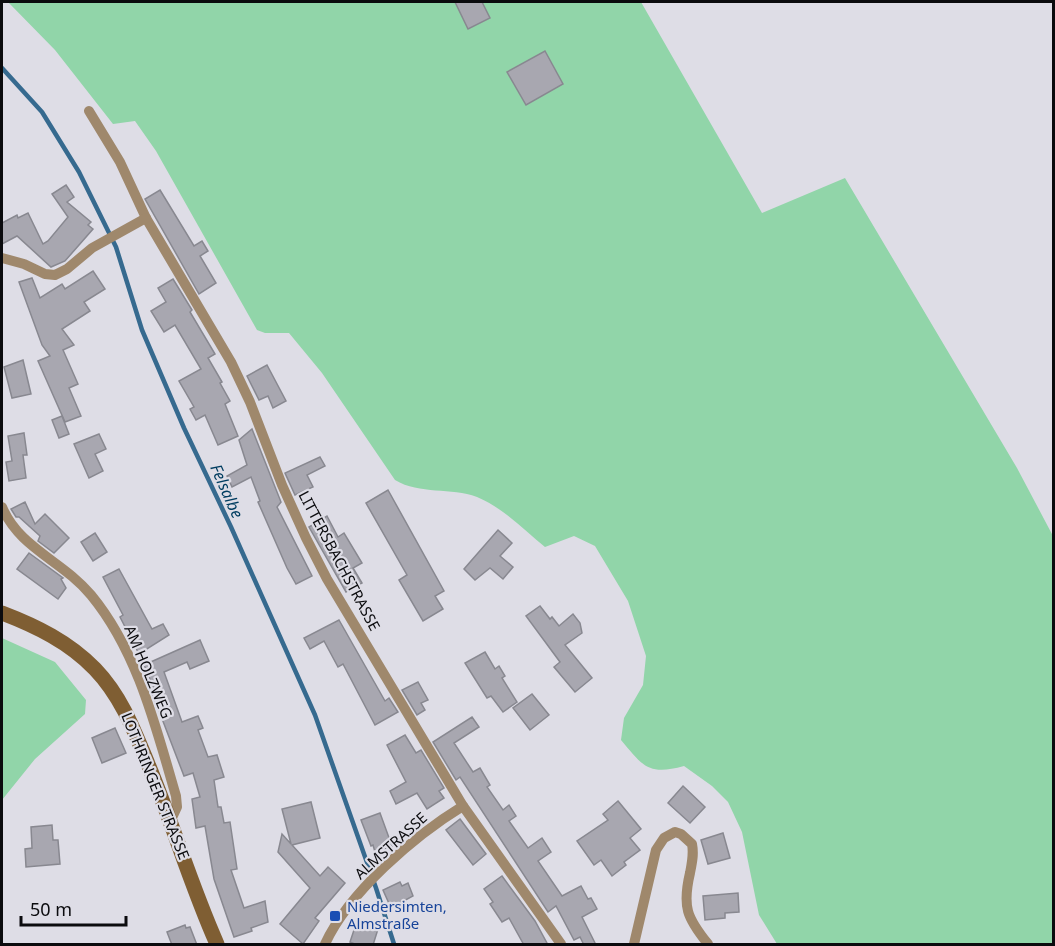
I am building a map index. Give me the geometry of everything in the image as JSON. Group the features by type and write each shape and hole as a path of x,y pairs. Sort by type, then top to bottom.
{"main road":[{"name":"LOTHRINGER STRASSE","path":"2,613 57,638 80,654 107,683 121,703 171,820 217,945"}],"street":[{"name":"LITTERSBACHSTRASSE","path":"89,111 120,162 146,218 231,362 250,402 282,485 327,579 463,806 561,945"},
{"path":"2,258 24,264 45,274 55,275 67,269 106,239 146,218"},
{"name":"AM HOLZWEG","path":"2,507 12,527 25,541 66,569 80,582 106,616 118,637 137,677 161,742 176,796 177,807 171,820"},
{"name":"ALMSTRASSE","path":"325,945 338,922 379,874 420,837 463,806"},
{"path":"634,945 656,850 664,838 675,832 681,834 692,844 693,860 685,896 686,908 696,930 708,945"}],"green space":[{"path":"8,2 641,2 762,213 845,178 1017,468 1053,536 1053,944 777,944 759,915 742,832 728,802 712,786 684,766 662,770 647,766 621,740 624,718 643,685 646,656 628,601 595,546 574,536 545,547 486,501 457,492 415,488 395,480 322,373 289,333 265,333 257,330 156,151 135,121 113,124 55,50"},
{"path":"2,638 55,662 86,700 85,714 35,759 2,800"}],"building":[{"path":"455,2 482,2 490,18 468,29"},
{"path":"545,51 563,84 526,105 507,72"},
{"path":"66,185 74,197 67,202 91,222 88,225 93,229 65,261 51,267 17,236 2,244 2,223 17,215 18,218 28,213 43,244 48,241 68,217 52,194"},
{"path":"160,190 194,246 202,241 208,251 200,256 216,283 199,294 145,199"},
{"path":"93,271 105,289 84,302 90,311 62,329 74,345 63,350 78,384 69,388 81,416 65,422 38,361 50,356 42,345 19,282 32,278 40,298 62,284 65,289"},
{"path":"173,279 215,354 208,358 230,401 225,404 238,436 218,445 205,415 196,420 190,409 194,407 179,381 201,369 175,325 164,332 151,311 166,302 158,288"},
{"path":"23,360 31,394 12,398 4,367"},
{"path":"267,365 286,401 273,408 268,396 259,400 247,376"},
{"path":"62,416 69,434 59,438 52,420"},
{"path":"252,429 281,502 277,507 312,576 296,584 258,502 260,501 251,477 232,487 227,476 247,465 239,440"},
{"path":"24,433 27,455 23,455 26,478 9,481 6,462 12,461 8,436"},
{"path":"99,434 106,449 95,454 103,471 89,478 74,444"},
{"path":"320,457 325,466 307,475 313,487 295,495 285,473"},
{"path":"388,490 444,591 435,596 443,609 423,621 399,580 407,575 366,503"},
{"path":"25,502 35,524 45,514 69,538 54,553 38,541 40,536 19,517 16,517 11,509"},
{"path":"327,516 338,537 344,533 362,563 353,568 362,583 346,592 309,527"},
{"path":"498,530 512,543 500,556 513,567 503,579 490,568 475,580 464,569"},
{"path":"95,533 107,552 93,561 81,542"},
{"path":"29,553 63,578 61,579 66,588 58,599 17,569"},
{"path":"119,569 152,629 163,624 169,635 139,654 120,617 123,615 103,577"},
{"path":"540,606 559,626 573,614 580,623 582,633 565,645 592,678 575,692 554,667 560,662 526,616"},
{"path":"339,620 385,701 389,698 398,712 375,725 343,664 338,667 324,641 310,649 304,638"},
{"path":"200,640 209,661 190,669 187,662 164,672 182,722 198,716 203,728 198,730 208,757 217,755 224,777 214,780 218,807 221,807 224,823 230,822 237,869 231,870 244,908 265,901 268,922 234,937 214,879 205,826 196,828 192,799 200,797 193,773 184,776 151,690 154,689 144,665"},
{"path":"485,652 495,669 499,666 505,676 502,678 517,702 503,712 491,696 487,698 465,663"},
{"path":"418,682 428,700 421,703 425,710 417,715 402,690"},
{"path":"532,694 549,715 530,730 513,708"},
{"path":"472,717 479,727 454,743 473,772 480,768 490,785 487,787 503,810 509,805 516,816 509,821 528,848 542,838 551,852 538,861 562,896 581,886 588,899 591,898 597,909 582,917 596,945 584,945 580,937 574,940 556,906 548,912 460,777 456,780 433,742"},
{"path":"115,728 126,753 102,763 92,738"},
{"path":"405,735 416,753 421,750 444,788 439,791 444,798 427,809 417,793 396,804 390,791 406,782 387,745"},
{"path":"683,786 705,807 690,823 668,803"},
{"path":"618,801 641,829 630,838 640,850 624,862 626,865 612,876 601,860 594,865 577,841 608,820 603,814"},
{"path":"311,802 320,838 292,845 320,876 328,867 345,883 315,918 319,921 303,944 280,924 310,888 278,852 282,834 291,844 282,809"},
{"path":"380,813 392,846 375,852 361,820"},
{"path":"460,819 486,854 473,865 446,830"},
{"path":"52,825 53,840 58,840 60,864 26,867 25,849 32,848 31,827"},
{"path":"723,833 730,858 708,864 701,840"},
{"path":"502,876 535,921 548,945 524,945 509,918 502,922 490,904 493,902 484,889"},
{"path":"400,882 402,886 408,883 413,896 391,908 383,890"},
{"path":"738,893 739,912 725,913 725,918 705,920 703,896"},
{"path":"357,921 378,929 373,945 357,945 350,942"},
{"path":"185,925 186,928 190,927 197,945 172,945 167,932"}],"waterway":[{"name":"Felsalbe","path":"2,68 42,112 79,172 116,247 142,330 184,428 315,715 394,944"}],"place":[{"name":"Niedersimten, Almstraße","path":"335,916"}]}
